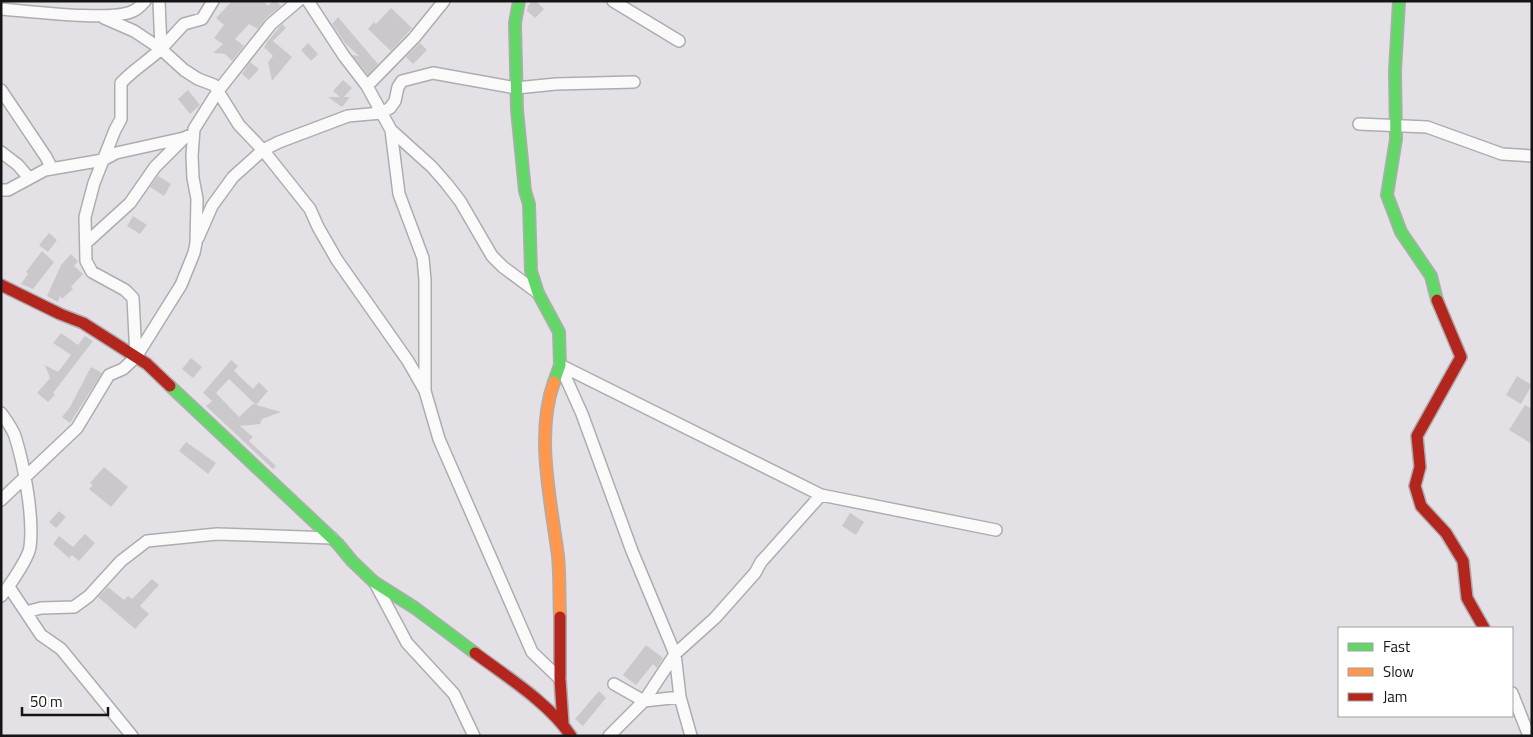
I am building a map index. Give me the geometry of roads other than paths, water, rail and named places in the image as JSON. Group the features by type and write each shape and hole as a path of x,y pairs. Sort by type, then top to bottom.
{"street":[{"path":"1,9 116,16 134,11 145,1"},
{"path":"158,1 161,48"},
{"path":"136,357 136,318 133,298 125,290 92,272 86,261 85,217 94,182 121,119 121,83 150,59 184,24 202,19 213,1"},
{"path":"86,243 130,202 156,167 189,136 218,91 271,24 298,1"},
{"path":"308,1 344,56 367,86 391,130 432,167 446,183 460,201 492,256 503,267 538,293"},
{"path":"367,86 414,38 444,1"},
{"path":"519,1 515,23 516,88 521,163 529,204 531,271 538,293 559,332 560,366 582,414 632,551 675,654 680,696 691,736"},
{"path":"613,1 680,41"},
{"path":"1399,1 1395,71 1396,139 1386,195 1402,232 1431,276 1434,294 1462,357 1431,409 1418,436 1420,467 1415,486 1421,506 1446,533 1462,561 1467,598 1483,627"},
{"path":"99,16 134,31 161,48 184,70 198,79 214,85 239,125 263,150 310,209 337,260 408,361 425,391 439,439 532,652 560,678"},
{"path":"196,243 212,206 233,177 263,150 348,116 381,113 390,108 395,102 398,87 402,81 433,73 516,88 556,84 634,82"},
{"path":"1,90 52,169"},
{"path":"1359,124 1427,127 1502,154 1532,156"},
{"path":"391,130 399,194 423,258 425,280 425,391"},
{"path":"1,190 8,190 45,170 103,160 116,153 189,136"},
{"path":"1,500 77,428 109,375 123,369 136,357 180,285 194,253 196,243 197,199 189,136"},
{"path":"1,152 18,165 29,178"},
{"path":"1,285 60,314 83,322 147,364 332,538 374,582 414,608 524,689 563,724 571,736"},
{"path":"560,366 821,495 996,530"},
{"path":"560,366 549,394 544,440 558,559 561,641 560,678 563,724"},
{"path":"1,413 14,434 30,514 30,548 9,587 1,596"},
{"path":"609,736 644,701 675,654 715,618 755,573 761,562 821,495"},
{"path":"26,612 42,608 74,607 89,596 121,561 147,541 217,534 332,538"},
{"path":"374,582 407,643 454,694 474,736"},
{"path":"9,587 41,635 61,650 132,736"},
{"path":"614,684 644,701 680,696"},
{"path":"1513,696 1528,736"}]}
